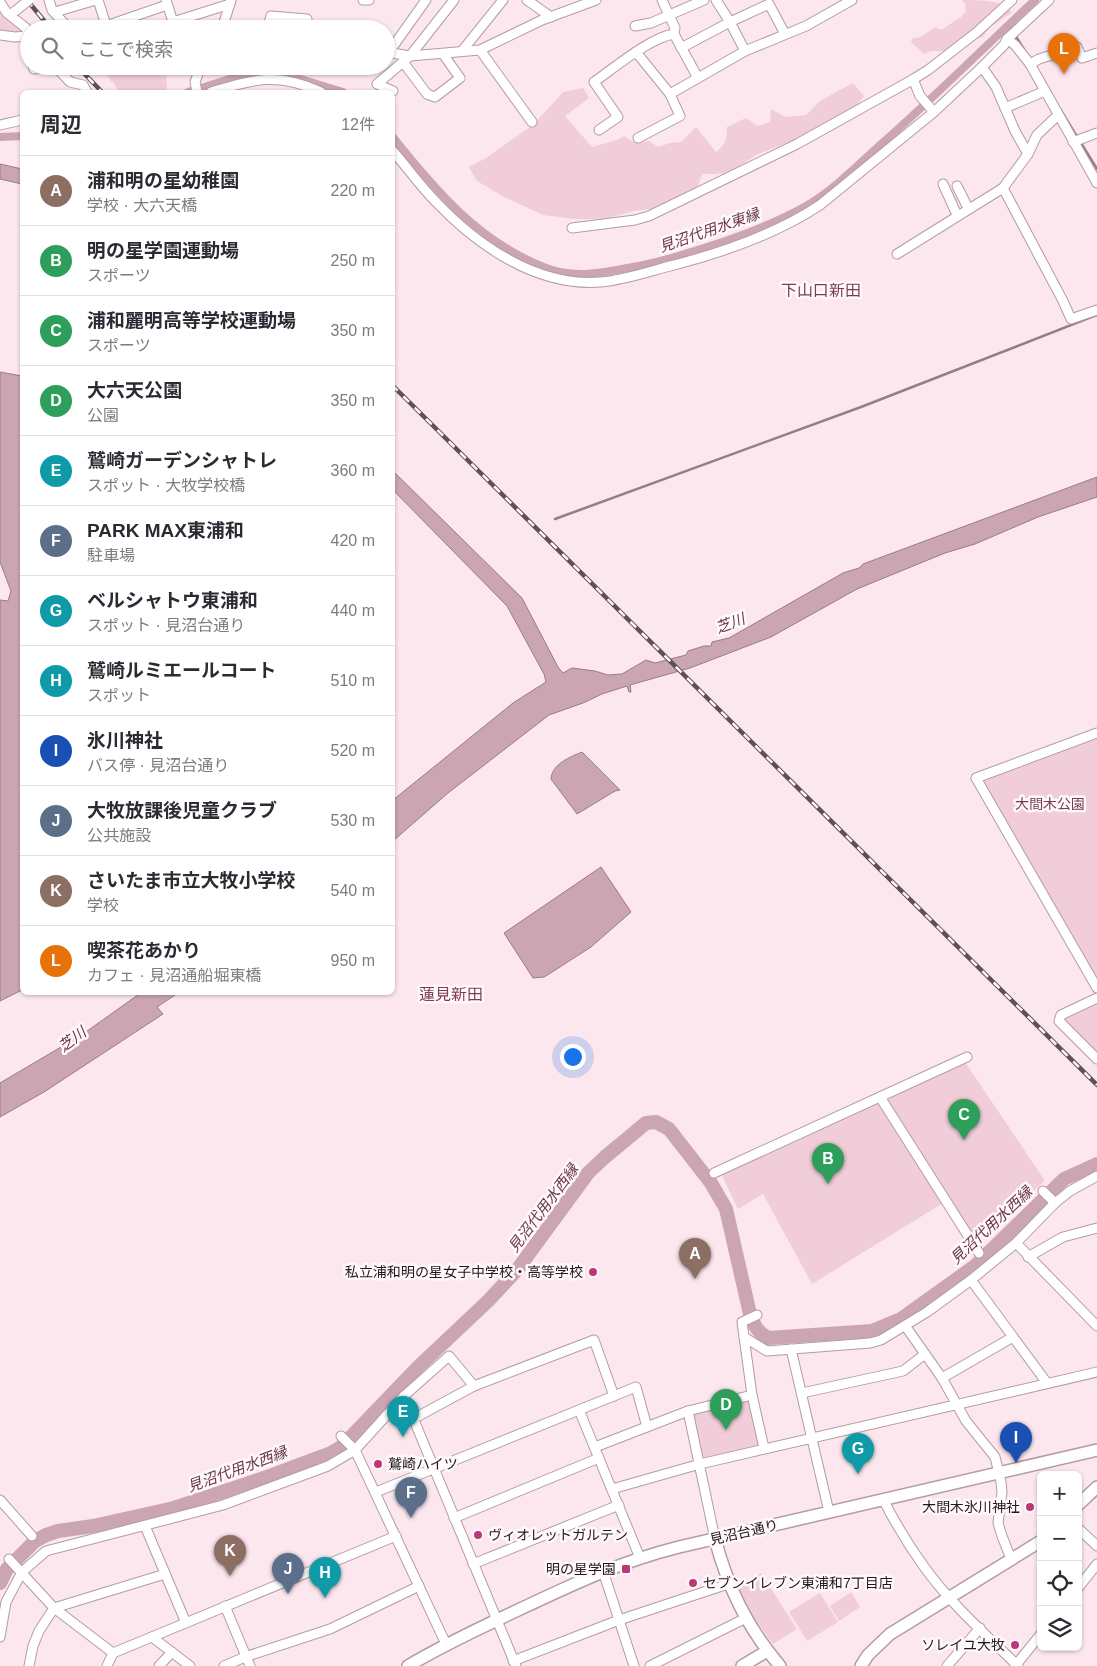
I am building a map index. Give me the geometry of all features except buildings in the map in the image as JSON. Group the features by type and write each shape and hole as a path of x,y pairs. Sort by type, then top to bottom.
{"street":[{"path":"20,23 6,10 28,0"},
{"path":"49,0 52,10 62,20"},
{"path":"55,12 97,0 104,20"},
{"path":"363,0 369,0"},
{"path":"395,41 426,0"},
{"path":"395,69 407,59 454,0"},
{"path":"462,51 503,0"},
{"path":"527,0 551,17"},
{"path":"395,55 407,59 480,50 551,17 596,0"},
{"path":"662,0 675,28 674,34 698,78"},
{"path":"635,26 651,23 704,0"},
{"path":"716,0 730,22 744,51"},
{"path":"670,94 744,51 806,26 852,0"},
{"path":"572,228 635,220 660,212 741,170 805,140 928,70 977,32 1012,0"},
{"path":"395,154 435,201 467,232 503,255 538,274 549,277 584,282 602,282 732,248 801,217 834,194 982,67 1049,0"},
{"path":"121,20 166,2 172,20"},
{"path":"179,20 231,2"},
{"path":"225,20 231,2"},
{"path":"681,48 769,4 785,34"},
{"path":"270,20 271,16 307,20"},
{"path":"598,130 618,117 594,82 636,52 668,35 674,34"},
{"path":"0,35 20,38"},
{"path":"1008,39 1030,64 1072,142 1097,183"},
{"path":"1030,64 1039,59 1077,47 1082,58 1097,54"},
{"path":"480,50 532,122"},
{"path":"636,52 670,94 680,116 638,138"},
{"path":"407,59 427,94 435,97 460,78 443,54"},
{"path":"982,67 996,87 1015,131 1028,154"},
{"path":"63,75 70,82 83,85 86,90"},
{"path":"196,88 199,75"},
{"path":"388,75 377,84 391,90"},
{"path":"218,90 250,81 278,79 305,85 316,90"},
{"path":"913,79 924,101 932,110"},
{"path":"1006,108 1045,91"},
{"path":"897,254 1002,188 1028,154 1036,135 1058,115"},
{"path":"0,125 20,120"},
{"path":"1072,142 1097,133"},
{"path":"943,184 957,215"},
{"path":"957,186 968,208"},
{"path":"1002,188 1071,319 1097,310"},
{"path":"1097,732 976,778 1097,988"},
{"path":"1097,998 1061,1015 1059,1021 1097,1059"},
{"path":"714,1173 967,1057"},
{"path":"880,1097 979,1253"},
{"path":"744,1337 767,1351 870,1343 882,1340 906,1327 971,1280 1016,1243 1055,1203 1070,1191 1097,1176"},
{"path":"1043,1190 1055,1203"},
{"path":"1028,1257 1062,1237 1097,1228"},
{"path":"1016,1243 1097,1326"},
{"path":"971,1280 1047,1383"},
{"path":"757,1315 742,1322 752,1395 764,1448"},
{"path":"906,1327 942,1378 966,1421 995,1457 1002,1492 998,1523 1011,1559"},
{"path":"942,1378 1013,1337"},
{"path":"414,1420 474,1386 594,1340 614,1396"},
{"path":"791,1349 829,1512"},
{"path":"802,1394 903,1371 925,1354"},
{"path":"0,1636 6,1602 16,1566 46,1551 223,1505 328,1466 352,1447 404,1396 450,1356 474,1386"},
{"path":"612,1489 764,1448 1097,1372"},
{"path":"376,1492 636,1387 647,1427"},
{"path":"595,1447 688,1411 752,1395"},
{"path":"404,1396 515,1664 619,1620 728,1584"},
{"path":"579,1410 640,1558"},
{"path":"688,1411 715,1539 728,1584 746,1618 767,1651 780,1666"},
{"path":"341,1436 352,1447 376,1492 446,1644"},
{"name":"見沼台通り","path":"408,1666 446,1644 496,1620 603,1571 640,1558 882,1499 1097,1450"},
{"path":"454,1518 599,1458"},
{"path":"1082,1501 1097,1487"},
{"path":"882,1499 920,1562 949,1597 1016,1666 1037,1639"},
{"path":"0,1500 32,1536"},
{"path":"473,1564 619,1505"},
{"path":"145,1526 186,1623"},
{"path":"1082,1532 1097,1546"},
{"path":"107,1666 113,1653 396,1536"},
{"path":"861,1666 868,1655 890,1634 1037,1543"},
{"path":"1082,1583 1097,1564"},
{"path":"16,1566 54,1608 113,1653"},
{"path":"603,1571 634,1666"},
{"path":"29,1666 36,1638 54,1608 165,1574"},
{"path":"224,1666 245,1657 330,1629 419,1586"},
{"path":"225,1606 250,1666"},
{"path":"650,1666 746,1618"},
{"path":"947,1666 980,1628"},
{"path":"152,1636 190,1666"},
{"path":"742,1666 767,1651"},
{"path":"159,1666 172,1652"}],"green space":[{"path":"962,0 998,3 1005,5 1011,13 989,28 983,37 969,40 956,51 931,51 924,54 911,42 913,38 921,37 935,27 941,30 961,17 966,11"},
{"path":"0,12 20,27 20,33 0,32"},
{"path":"106,75 166,75 167,90 118,90"},
{"path":"853,83 864,96 853,110 809,134 756,155 731,172 702,174 698,186 657,208 634,211 605,219 574,219 543,215 504,197 477,181 469,167 486,158 534,124 563,92 583,88 589,98 565,116 592,147 617,140 624,136 635,143 649,141 658,147 681,142 696,127 716,152 725,141 727,127 746,118 758,126 770,122 771,109 785,117 806,115 820,101"},
{"name":"大間木公園","path":"1097,737 1097,978 980,779"},
{"path":"1097,1003 1097,1054 1064,1021 1064,1018"},
{"path":"965,1062 1045,1181 974,1239 885,1099"},
{"path":"877,1102 943,1203 812,1284 763,1194 738,1209 722,1175"},
{"path":"747,1399 751,1401 760,1444 758,1447 703,1458 692,1416 694,1412"},
{"path":"761,1573 797,1629 773,1644 751,1613 739,1588"},
{"path":"851,1592 860,1607 839,1621 830,1606"},
{"path":"820,1593 838,1622 807,1641 789,1612"}],"shaded area":[{"path":"0,164 20,169 20,184 0,179"},
{"path":"0,372 20,376 20,991 0,1001 0,600 8,601 11,591 0,562"},
{"path":"395,473 522,598 558,667 563,673 572,668 608,675 622,674 646,660 655,663 686,655 688,651 704,646 711,646 712,642 729,638 843,573 859,568 863,564 1097,477 1097,497 1038,517 975,544 945,553 857,589 771,637 690,668 630,685 631,692 629,692 627,686 549,715 448,793 395,839 395,798 513,703 546,682 544,674 507,606 395,492"},
{"path":"582,752 620,790 615,791 577,814 551,779 558,765"},
{"path":"601,867 631,912 591,947 544,977 533,978 504,933"},
{"path":"138,995 175,995 157,1007 163,1014 44,1092 0,1117 0,1083 83,1034"}],"waterway":[{"name":"見沼代用水東縁","path":"395,140 425,176 460,213 500,244 522,257 558,272 582,274 607,272 651,263 743,235 781,219 816,200 844,178 899,128 1035,0"},
{"name":"見沼代用水東縁","path":"1009,24 1012,30"},
{"path":"1015,35 1025,51"},
{"name":"見沼代用水東縁","path":"194,90 246,75"},
{"name":"見沼代用水東縁","path":"287,75 336,90"},
{"path":"1060,109 1097,169"},
{"name":"見沼代用水東縁","path":"0,137 20,136"},
{"path":"555,519 861,407 1097,315"},
{"name":"見沼代用水西縁","path":"0,1583 7,1569 35,1541 46,1535 174,1508 264,1478 331,1453 341,1447 418,1367 488,1301 517,1270 588,1173 646,1123 656,1122 669,1129 711,1183 726,1209 750,1314 756,1328 768,1338 872,1331 901,1319 975,1266 1064,1179 1097,1164"}],"railway":[{"path":"27,0 44,20"},
{"path":"86,75 100,90"},
{"path":"395,388 1097,1085"}],"place":[{"name":"喫茶花あかり","path":"1064,74"},
{"name":"浦和麗明高等学校運動場","path":"964,1140"},
{"name":"明の星学園運動場","path":"828,1184"},
{"name":"私立浦和明の星女子中学校・高等学校","path":"593,1272"},
{"name":"浦和明の星幼稚園","path":"695,1279"},
{"name":"大六天公園","path":"726,1430"},
{"name":"鷲崎ガーデンシャトレ","path":"403,1437"},
{"name":"氷川神社","path":"1016,1463"},
{"name":"鷲崎ハイツ","path":"378,1464"},
{"name":"ベルシャトウ東浦和","path":"858,1474"},
{"name":"大間木氷川神社","path":"1030,1507"},
{"name":"PARK MAX東浦和","path":"411,1518"},
{"name":"ヴィオレットガルテン","path":"478,1535"},
{"name":"明の星学園","path":"626,1569"},
{"name":"さいたま市立大牧小学校","path":"230,1576"},
{"name":"セブンイレブン東浦和7丁目店","path":"693,1583"},
{"name":"大牧放課後児童クラブ","path":"288,1594"},
{"name":"鷲崎ルミエールコート","path":"325,1598"},
{"name":"ソレイユ大牧","path":"1015,1645"}],"district":[{"name":"下山口新田","path":"821,290"},
{"name":"蓮見新田","path":"451,994"}],"water label":[{"name":"芝川","path":"730,623"},
{"name":"芝川","path":"72,1039"}]}
